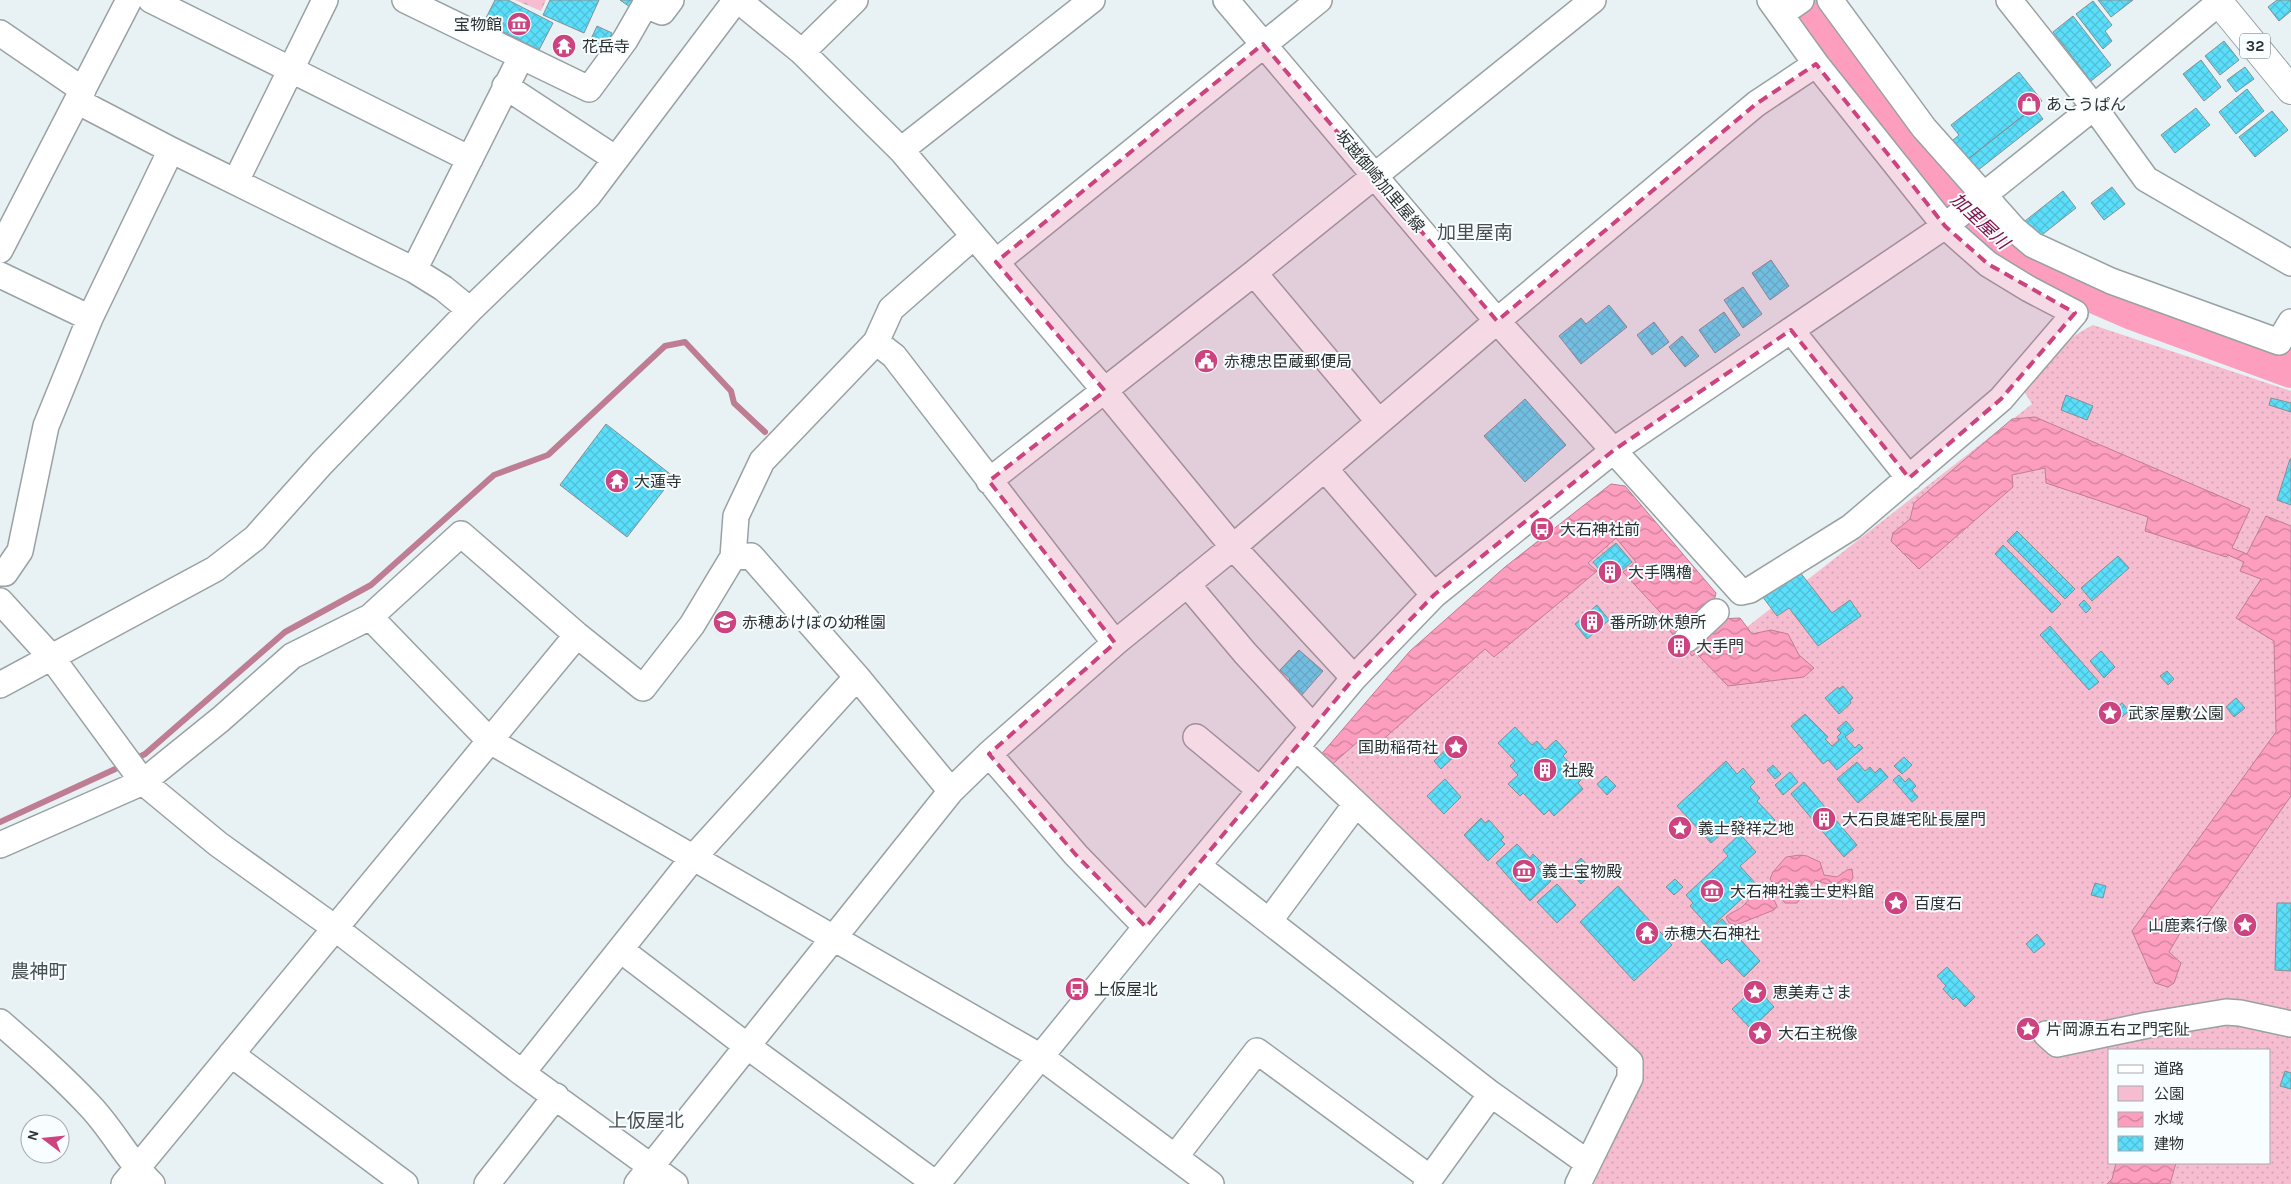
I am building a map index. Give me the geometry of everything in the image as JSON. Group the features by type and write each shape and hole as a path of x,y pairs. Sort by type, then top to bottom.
{"main road":[{"name":"32","path":"2219,1 2291,90"}],"street":[{"path":"0,250 129,0"},
{"path":"151,0 470,159"},
{"path":"236,181 326,0"},
{"path":"404,0 589,89 625,40 645,5 662,12 671,0"},
{"path":"0,685 215,569 255,538 322,463 470,310 588,196 737,0 802,52 901,150 1233,547 1354,678"},
{"path":"802,52 855,0"},
{"path":"901,150 1092,0"},
{"name":"坂越御崎加里屋線","path":"1226,0 1375,174 1497,321 1741,592 1750,590 1851,527 1909,478"},
{"path":"996,262 1319,0"},
{"path":"989,481 1254,273 1593,0"},
{"path":"1791,330 1909,478 2002,399 2075,313 2029,289 1988,264 1948,223 1816,64 1775,7 1801,0"},
{"path":"1830,0 1924,128 1981,197 2033,245 2111,282 2279,342 2291,322"},
{"path":"2009,0 2094,107 2146,179 2291,263"},
{"path":"621,950 936,1184 1146,927 1354,678 1434,595 1614,450 1948,223 2094,107 2219,1"},
{"path":"0,33 80,95 171,150 414,270 443,288 470,310"},
{"path":"414,270 521,57"},
{"path":"644,1175 951,792 988,754 1115,643 1233,547 1497,321 1756,104 1816,64"},
{"path":"505,86 616,159"},
{"path":"0,573 5,573 20,551 46,426 90,318 171,150"},
{"path":"0,844 143,782 292,656 370,617 461,534 577,635 643,688 692,625 733,557 736,516 762,461 876,342 891,310 973,237"},
{"path":"1254,273 1379,422"},
{"path":"0,276 90,318"},
{"path":"876,342 894,356 1115,643"},
{"path":"1325,469 1434,595"},
{"path":"733,557 751,556 857,677 951,792"},
{"path":"1187,584 1245,653 1313,727"},
{"path":"0,600 52,658 143,782 218,844 335,928 556,1096 644,1175 675,1184"},
{"path":"1687,639 1716,612"},
{"path":"370,617 490,741 1041,1057 1211,1184"},
{"path":"0,1022 40,1057 91,1107 138,1179 231,1054 577,635"},
{"path":"522,1072 693,858 857,677"},
{"path":"1196,737 1260,790"},
{"path":"1198,866 1270,920 1491,1094 1583,1173 1630,1078 1630,1062 1296,748"},
{"path":"988,754 1076,856 1146,927"},
{"path":"1270,920 1356,804"},
{"path":"2046,1034 2057,1044 2148,1024 2226,1012 2240,1013 2291,1024"},
{"path":"1175,1157 1257,1051 1428,1181 1491,1094"},
{"path":"231,1054 405,1184"},
{"path":"488,1184 556,1096"}],"highlighted area":[{"path":"1263,44 1497,321 1756,104 1816,64 1945,226 1988,264 2075,313 2001,399 1909,478 1791,330 1614,450 1434,595 1354,678 1146,927 1076,855 989,754 1115,643 989,481 1105,391 996,262"}],"green space":[{"path":"515,0 546,0 541,11"},
{"path":"2093,325 2291,391 2291,1184 1594,1184 1641,1082 1329,767 1410,651 1505,567 1611,484 1625,486 1716,593 1714,601 1718,619 1740,618 1747,627 2032,404 2022,388 2054,352"}],"water":[{"path":"2035,417 2250,509 2232,548 2247,554 2266,516 2291,526 2291,796 2195,932 2183,928 2169,952 2181,963 2174,983 2168,987 2155,983 2132,931 2276,732 2274,641 2236,618 2261,579 2240,571 2244,562 2228,555 2226,557 2145,531 2148,517 2046,483 2045,468 2012,475 2013,487 1919,569 1891,541 1893,533 1910,519 1914,503 2012,419"},
{"path":"1611,484 1625,486 1716,593 1714,601 1718,619 1740,618 1752,634 1771,630 1788,634 1799,655 1814,668 1804,677 1728,686 1696,653 1692,656 1689,652 1696,645 1682,629 1674,636 1669,630 1673,626 1623,572 1636,562 1616,538 1588,563 1597,571 1494,657 1485,649 1370,751 1361,739 1329,767 1318,758 1410,651 1505,567"},
{"path":"1800,855 1820,862 1824,875 1837,877 1852,869 1853,878 1845,885 1840,886 1815,880 1797,903 1785,903 1779,895 1773,898 1777,906 1774,910 1736,925 1729,923 1726,917 1741,907 1755,892 1765,887 1769,890 1775,886 1770,879 1773,872 1786,857"},
{"path":"2116,1164 2176,1164 2170,1184 2107,1184 2112,1179"}],"building":[{"path":"495,0 508,0 553,23 539,50 484,22"},
{"path":"550,0 599,0 584,33 543,15"},
{"path":"620,0 635,0 630,7"},
{"path":"2098,0 2133,0 2111,17"},
{"path":"2277,0 2291,0 2291,11 2279,21 2268,7"},
{"path":"2093,1 2112,25 2105,31 2112,41 2103,49 2076,14"},
{"path":"2073,16 2111,65 2091,81 2053,32"},
{"path":"597,26 612,33 606,47 590,41"},
{"path":"2224,41 2239,60 2220,75 2205,56"},
{"path":"2201,60 2221,87 2204,101 2183,74"},
{"path":"2245,67 2254,79 2236,92 2227,80"},
{"path":"2019,72 2042,101 1968,159 1953,140 1959,135 1951,125"},
{"path":"2247,89 2264,111 2236,134 2219,112"},
{"path":"2034,107 2043,119 1977,171 1968,159"},
{"path":"2196,108 2210,125 2175,153 2161,135"},
{"path":"2272,111 2288,130 2255,157 2239,137"},
{"path":"2112,187 2125,204 2104,220 2091,203"},
{"path":"2063,191 2076,208 2038,238 2025,221"},
{"path":"1771,260 1789,286 1770,300 1752,273"},
{"path":"1743,287 1762,314 1743,328 1724,300"},
{"path":"1609,305 1627,327 1581,364 1559,336 1581,318 1586,324"},
{"path":"1724,312 1740,335 1715,353 1699,330"},
{"path":"1654,322 1669,342 1652,355 1637,335"},
{"path":"1682,336 1699,356 1685,367 1669,347"},
{"path":"2066,395 2093,406 2087,420 2061,410"},
{"path":"2271,398 2291,403 2291,412 2269,405"},
{"path":"1525,399 1566,445 1525,482 1484,436"},
{"name":"大蓮寺","path":"606,424 674,477 627,537 560,485"},
{"path":"2291,459 2291,505 2277,500"},
{"path":"2017,531 2075,589 2065,599 2007,541"},
{"name":"大手隅櫓","path":"1616,543 1632,562 1609,581 1593,562"},
{"path":"2003,545 2061,604 2052,613 1995,554"},
{"path":"2118,556 2129,568 2092,601 2081,588"},
{"path":"1799,571 1832,613 1850,600 1861,616 1818,646 1789,608 1777,616 1762,596"},
{"path":"2084,600 2091,608 2086,613 2079,605"},
{"name":"番所跡休憩所","path":"1597,605 1609,620 1587,639 1575,624"},
{"path":"2050,626 2099,682 2089,690 2040,635"},
{"name":"大手門","path":"1679,634 1690,649 1680,658 1668,643"},
{"path":"1299,650 1323,671 1301,696 1286,683 1290,679 1280,670"},
{"path":"2101,651 2115,667 2104,678 2090,661"},
{"path":"2167,671 2174,679 2168,685 2160,676"},
{"path":"1843,686 1853,698 1850,701 1851,703 1839,714 1825,698 1838,687 1839,689"},
{"path":"2236,698 2245,708 2234,717 2226,707"},
{"path":"2122,703 2129,711 2116,722 2109,714"},
{"path":"1805,714 1828,737 1825,739 1832,746 1839,740 1837,737 1841,733 1837,729 1846,721 1854,730 1845,737 1855,748 1859,744 1863,748 1837,770 1828,760 1823,764 1791,726"},
{"name":"社殿","path":"1515,727 1532,745 1537,741 1545,750 1556,740 1567,752 1563,756 1583,778 1578,783 1583,789 1554,816 1549,810 1544,815 1523,793 1520,796 1508,784 1518,775 1510,766 1515,761 1498,743"},
{"path":"1455,741 1462,749 1441,769 1434,761"},
{"path":"1904,757 1912,765 1902,774 1894,766"},
{"path":"1726,761 1737,774 1743,768 1755,782 1750,787 1760,798 1757,801 1775,820 1759,835 1741,816 1711,843 1677,806"},
{"path":"1857,762 1865,771 1870,767 1875,773 1880,768 1888,777 1858,803 1837,779"},
{"path":"1773,765 1781,774 1775,779 1767,770"},
{"path":"1790,772 1798,782 1783,795 1775,785"},
{"path":"1899,775 1905,782 1909,778 1916,786 1912,790 1918,797 1912,802 1893,780"},
{"path":"1606,776 1616,786 1607,795 1597,784"},
{"path":"1445,779 1461,797 1444,814 1427,796"},
{"name":"大石良雄宅阯長屋門","path":"1804,782 1857,845 1844,857 1791,794"},
{"path":"1481,818 1485,823 1489,820 1504,837 1501,840 1505,844 1488,861 1464,835"},
{"path":"1740,834 1756,852 1740,866 1757,885 1710,928 1690,906 1693,903 1686,895 1728,856 1723,850"},
{"path":"1517,844 1530,858 1533,854 1542,863 1538,867 1551,881 1530,901 1496,863"},
{"path":"1581,858 1593,872 1581,884 1569,870"},
{"path":"1675,879 1683,887 1674,895 1666,887"},
{"path":"2095,883 2106,886 2103,898 2091,895"},
{"path":"1557,884 1576,905 1557,923 1537,902"},
{"path":"1618,886 1672,945 1634,981 1580,922"},
{"path":"2277,903 2291,903 2291,971 2275,970"},
{"path":"1722,919 1760,961 1744,977 1727,959 1722,964 1699,939"},
{"path":"2037,934 2045,944 2034,953 2026,944"},
{"path":"1947,967 1975,997 1965,1007 1956,997 1953,1000 1943,989 1946,986 1937,976"},
{"path":"1756,987 1774,1007 1751,1029 1732,1009"},
{"path":"2285,1071 2291,1073 2291,1089 2280,1086"}],"waterway":[{"name":"加里屋川","path":"1797,0 1943,187 2007,249 2068,283 2135,312 2291,369"},
{"path":"133,760 145,754 285,632 371,585 494,475 548,455 665,346 685,342 731,391 734,403 765,432"},
{"path":"0,822 124,765"}],"place":[{"name":"宝物館","path":"519,24"},
{"name":"花岳寺","path":"564,46"},
{"name":"あこうぱん","path":"2029,104"},
{"name":"赤穂忠臣蔵郵便局","path":"1206,361"},
{"name":"大蓮寺","path":"617,481"},
{"name":"大石神社前","path":"1542,529"},
{"name":"大手隅櫓","path":"1610,572"},
{"name":"赤穂あけぼの幼稚園","path":"725,622"},
{"name":"番所跡休憩所","path":"1592,622"},
{"name":"大手門","path":"1679,646"},
{"name":"武家屋敷公園","path":"2110,713"},
{"name":"国助稲荷社","path":"1456,747"},
{"name":"社殿","path":"1545,770"},
{"name":"大石良雄宅阯長屋門","path":"1824,819"},
{"name":"義士發祥之地","path":"1680,828"},
{"name":"義士宝物殿","path":"1524,871"},
{"name":"大石神社義士史料館","path":"1712,891"},
{"name":"百度石","path":"1896,903"},
{"name":"山鹿素行像","path":"2245,925"},
{"name":"赤穂大石神社","path":"1647,933"},
{"name":"上仮屋北","path":"1077,989"},
{"name":"恵美寿さま","path":"1755,992"},
{"name":"片岡源五右ヱ門宅阯","path":"2028,1029"},
{"name":"大石主税像","path":"1760,1033"}],"district":[{"name":"加里屋南","path":"1475,233"},
{"name":"農神町","path":"39,972"},
{"name":"上仮屋北","path":"646,1121"}]}
